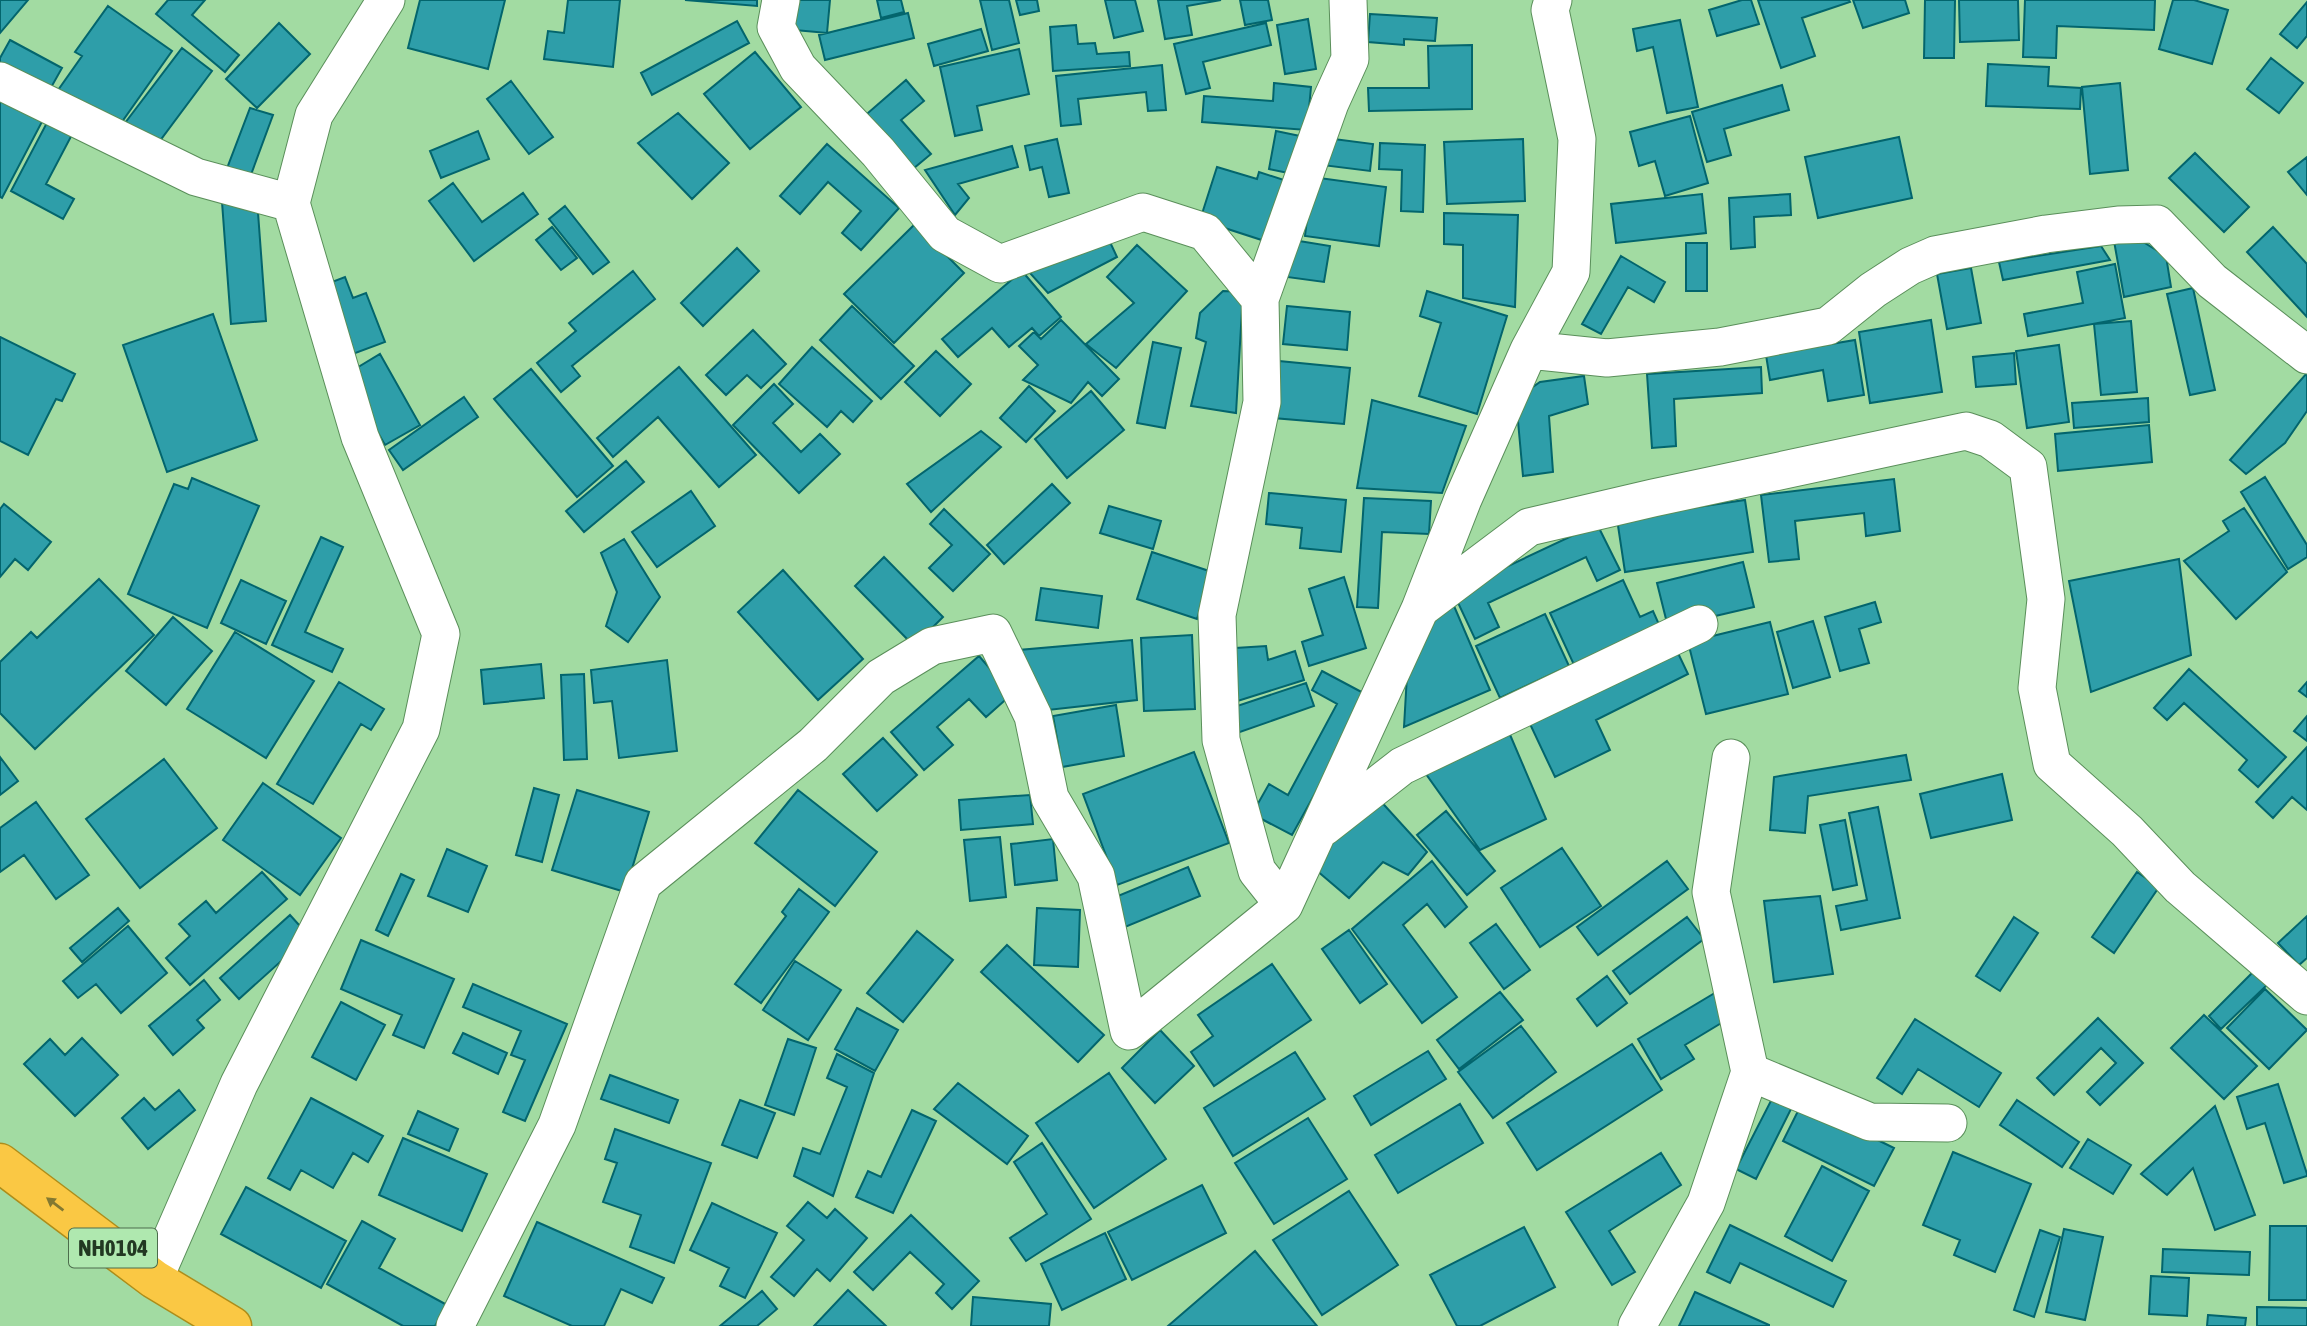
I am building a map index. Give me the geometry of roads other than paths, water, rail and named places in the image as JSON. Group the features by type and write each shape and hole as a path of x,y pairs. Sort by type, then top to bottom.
{"highway":[{"name":"NH0104","path":"0,1163 154,1279 232,1326"}],"street":[{"path":"154,1279 239,1084 421,729 441,634 360,437 292,203 314,115 386,0"},
{"path":"781,0 776,27 798,68 878,152 945,234 1000,264 1143,212 1205,232 1260,299"},
{"path":"1283,905 1257,871 1221,740 1217,615 1262,402 1260,299 1330,103 1350,59 1348,0"},
{"path":"455,1326 557,1125 643,883 813,745 881,677 932,646 993,633 1033,716 1050,798 1096,876 1129,1031 1283,905 1320,830 1420,608 1463,499 1529,350 1571,272 1577,139 1550,10 1553,0"},
{"path":"0,81 196,177 292,203"},
{"path":"1529,350 1607,358 1720,347 1828,326 1882,284 1910,266 1935,256 2046,234 2119,225 2157,224 2212,281 2307,355"},
{"path":"1420,608 1529,527 1966,431 1990,439 2028,467 2046,599 2037,688 2052,764 2127,831 2180,887 2307,996"},
{"path":"1320,830 1402,766 1699,624"},
{"path":"1637,1326 1706,1203 1750,1072 1711,892 1731,758"},
{"path":"1750,1072 1870,1122 1948,1123"}]}
